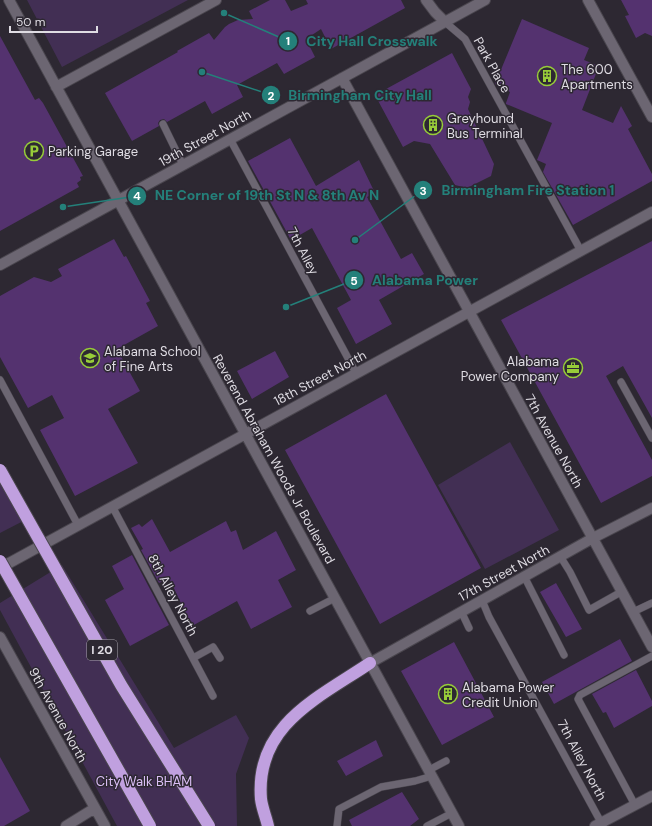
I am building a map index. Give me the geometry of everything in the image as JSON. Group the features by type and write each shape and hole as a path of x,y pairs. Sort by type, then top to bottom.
{"highway":[{"name":"I 20","path":"0,470 121,685 209,826"},
{"path":"0,561 150,826"},
{"path":"268,826 261,801 261,778 266,755 276,736 286,722 300,710 370,663"}],"street":[{"name":"Reverend Abraham Woods Jr Boulevard","path":"9,0 460,826"},
{"path":"56,87 216,0"},
{"path":"426,0 445,22"},
{"name":"19th Street North","path":"0,265 485,0"},
{"path":"588,0 652,117"},
{"name":"7th Avenue North","path":"342,78 652,647"},
{"name":"18th Street North","path":"0,568 652,212"},
{"name":"17th Street North","path":"370,663 560,556 652,508"},
{"name":"9th Avenue North","path":"0,637 105,826"},
{"path":"600,825 652,796"},
{"path":"68,826 95,808"}],"lane":[{"name":"Park Place","path":"445,22 465,39 581,251"},
{"path":"163,124 183,165"},
{"name":"7th Alley","path":"230,139 356,373"},
{"path":"0,380 78,525"},
{"path":"622,382 652,438"},
{"name":"8th Alley North","path":"112,506 213,696"},
{"path":"560,556 570,572 589,610 621,592"},
{"path":"524,576 564,654"},
{"path":"310,611 335,598"},
{"name":"7th Alley North","path":"482,600 600,825"},
{"path":"633,612 652,603"},
{"path":"462,611 469,628"},
{"path":"193,658 213,647 220,658"},
{"path":"635,805 578,699 580,695 652,656"},
{"path":"337,826 339,809 381,786 415,781 431,773 446,761"},
{"path":"427,826 452,813"}],"green space":[{"path":"27,0 188,0 62,67"},
{"path":"510,442 559,530 485,569 438,485"},
{"path":"0,463 31,517 0,533"},
{"name":"City Walk BHAM","path":"62,565 174,748 236,715 249,738 236,774 237,826 117,826 0,610 0,603"}],"building":[{"path":"270,0 285,0 291,11 308,4 306,0 401,0 405,8 331,49 321,29 306,39 315,57 284,74 277,63 237,85 243,97 212,114 205,101 167,122 164,119 160,120 158,123 159,126 132,141 105,93 209,33 214,40 229,24 238,20 253,19 249,11"},
{"path":"621,0 652,0 652,36 645,33 636,38 625,16 629,15"},
{"path":"522,19 589,48 584,60 599,66 582,110 613,123 621,106 632,126 628,129 652,174 652,181 573,225 543,172 546,164 537,160 552,123 506,104 510,92 495,84"},
{"name":"Parking Garage","path":"0,36 35,100 39,98 43,103 83,176 80,177 81,180 77,183 79,187 0,231"},
{"name":"Greyhound Bus Terminal","path":"452,53 471,89 468,97 470,102 468,109 494,164 491,176 467,188 455,185 430,144 414,141 403,147 375,95"},
{"path":"290,138 316,186 359,160 375,193 367,197 401,259 412,253 424,274 379,300 392,324 356,344 337,308 351,300 312,228 291,240 248,161"},
{"name":"Alabama School of Fine Arts","path":"114,239 124,257 126,256 150,301 146,303 158,326 117,349 140,391 108,409 138,463 75,496 40,430 64,418 52,395 28,408 0,357 0,296 34,277 51,282 62,276 58,269"},
{"name":"Alabama Power Company","path":"652,241 652,418 623,366 606,376 652,460 652,476 601,503 501,320"},
{"path":"275,351 289,377 252,399 237,371"},
{"path":"386,394 481,568 380,624 285,450"},
{"path":"152,519 170,552 226,521 231,532 236,530 243,550 276,531 296,570 278,580 292,607 251,629 237,601 192,626 169,578 159,583 131,528 139,524 142,527"},
{"path":"132,555 169,625 130,646 105,600 124,589 112,566"},
{"path":"556,583 582,629 566,637 540,592"},
{"path":"620,639 632,661 554,704 542,682"},
{"name":"Alabama Power Credit Union","path":"454,642 494,717 442,745 401,671"},
{"path":"636,670 652,701 652,706 614,728 606,712 603,713 592,694"},
{"path":"376,740 383,756 346,776 337,761"},
{"path":"0,757 30,811 4,826 0,826"},
{"path":"402,792 419,819 410,826 352,826 349,820"}],"place":[{"name":"City Hall Crosswalk","path":"224,13"},
{"name":"Birmingham City Hall","path":"202,72"},
{"name":"The 600 Apartments","path":"547,76"},
{"name":"Greyhound Bus Terminal","path":"433,125"},
{"name":"Parking Garage","path":"34,151"},
{"name":"NE Corner of 19th St N & 8th Av N","path":"63,207"},
{"name":"Birmingham Fire Station 1","path":"355,240"},
{"name":"Alabama Power","path":"286,307"},
{"name":"Alabama School of Fine Arts","path":"90,358"},
{"name":"Alabama Power Company","path":"573,368"},
{"name":"Alabama Power Credit Union","path":"448,694"}]}
